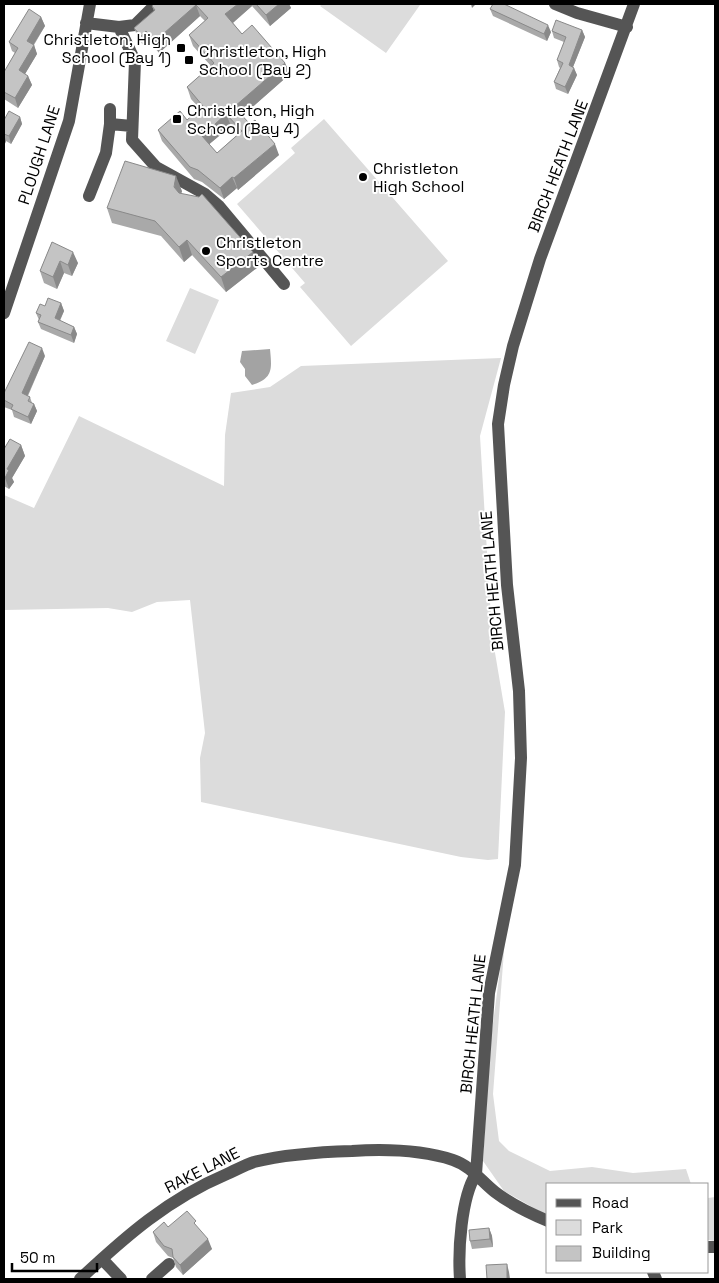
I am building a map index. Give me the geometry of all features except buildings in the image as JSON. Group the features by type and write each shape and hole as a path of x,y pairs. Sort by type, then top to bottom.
{"street":[{"name":"PLOUGH LANE","path":"4,313 69,121 90,4"},
{"path":"86,23 119,27 135,25 156,4"},
{"path":"555,4 577,13 627,27"},
{"name":"BIRCH HEATH LANE","path":"460,1279 459,1254 468,1191 476,1174 490,993 515,865 521,758 519,691 506,585 498,424 512,346 538,267 634,4"},
{"path":"119,27 135,61 132,140 156,166 205,194 219,206 284,284"},
{"path":"89,196 106,153 110,109"},
{"path":"110,124 132,126"},
{"name":"RAKE LANE","path":"80,1279 138,1226 183,1196 210,1181 253,1162 302,1153 387,1149 454,1160 476,1174"},
{"path":"476,1174 517,1208 546,1220"},
{"path":"102,1259 121,1279"},
{"path":"152,1279 169,1264"}],"green space":[{"path":"322,4 420,5 386,53 320,6"},
{"path":"324,119 448,261 351,346 300,287 305,283 237,204 295,153 291,148"},
{"path":"190,288 219,300 195,354 166,341"},
{"path":"501,358 480,436 492,635 505,712 498,859 488,860 461,857 201,802 200,758 205,733 190,600 157,602 132,612 108,608 4,610 4,495 34,508 79,416 224,486 225,435 231,393 270,387 301,366"},
{"path":"506,925 493,1094 499,1141 509,1151 550,1171 592,1167 633,1173 686,1169 691,1183 546,1183 546,1215 504,1191 483,1161 490,1046"},
{"path":"715,1197 715,1241 709,1240 709,1198"}],"shaded area":[{"path":"270,349 270,372 264,379 252,385 245,376 245,369 240,362 242,351"}],"place":[{"name":"Christleton, High School (Bay 1)","path":"181,48"},
{"name":"Christleton, High School (Bay 2)","path":"189,60"},
{"name":"Christleton, High School (Bay 4)","path":"177,119"},
{"name":"Christleton High School","path":"363,177"},
{"name":"Christleton Sports Centre","path":"206,251"}]}
